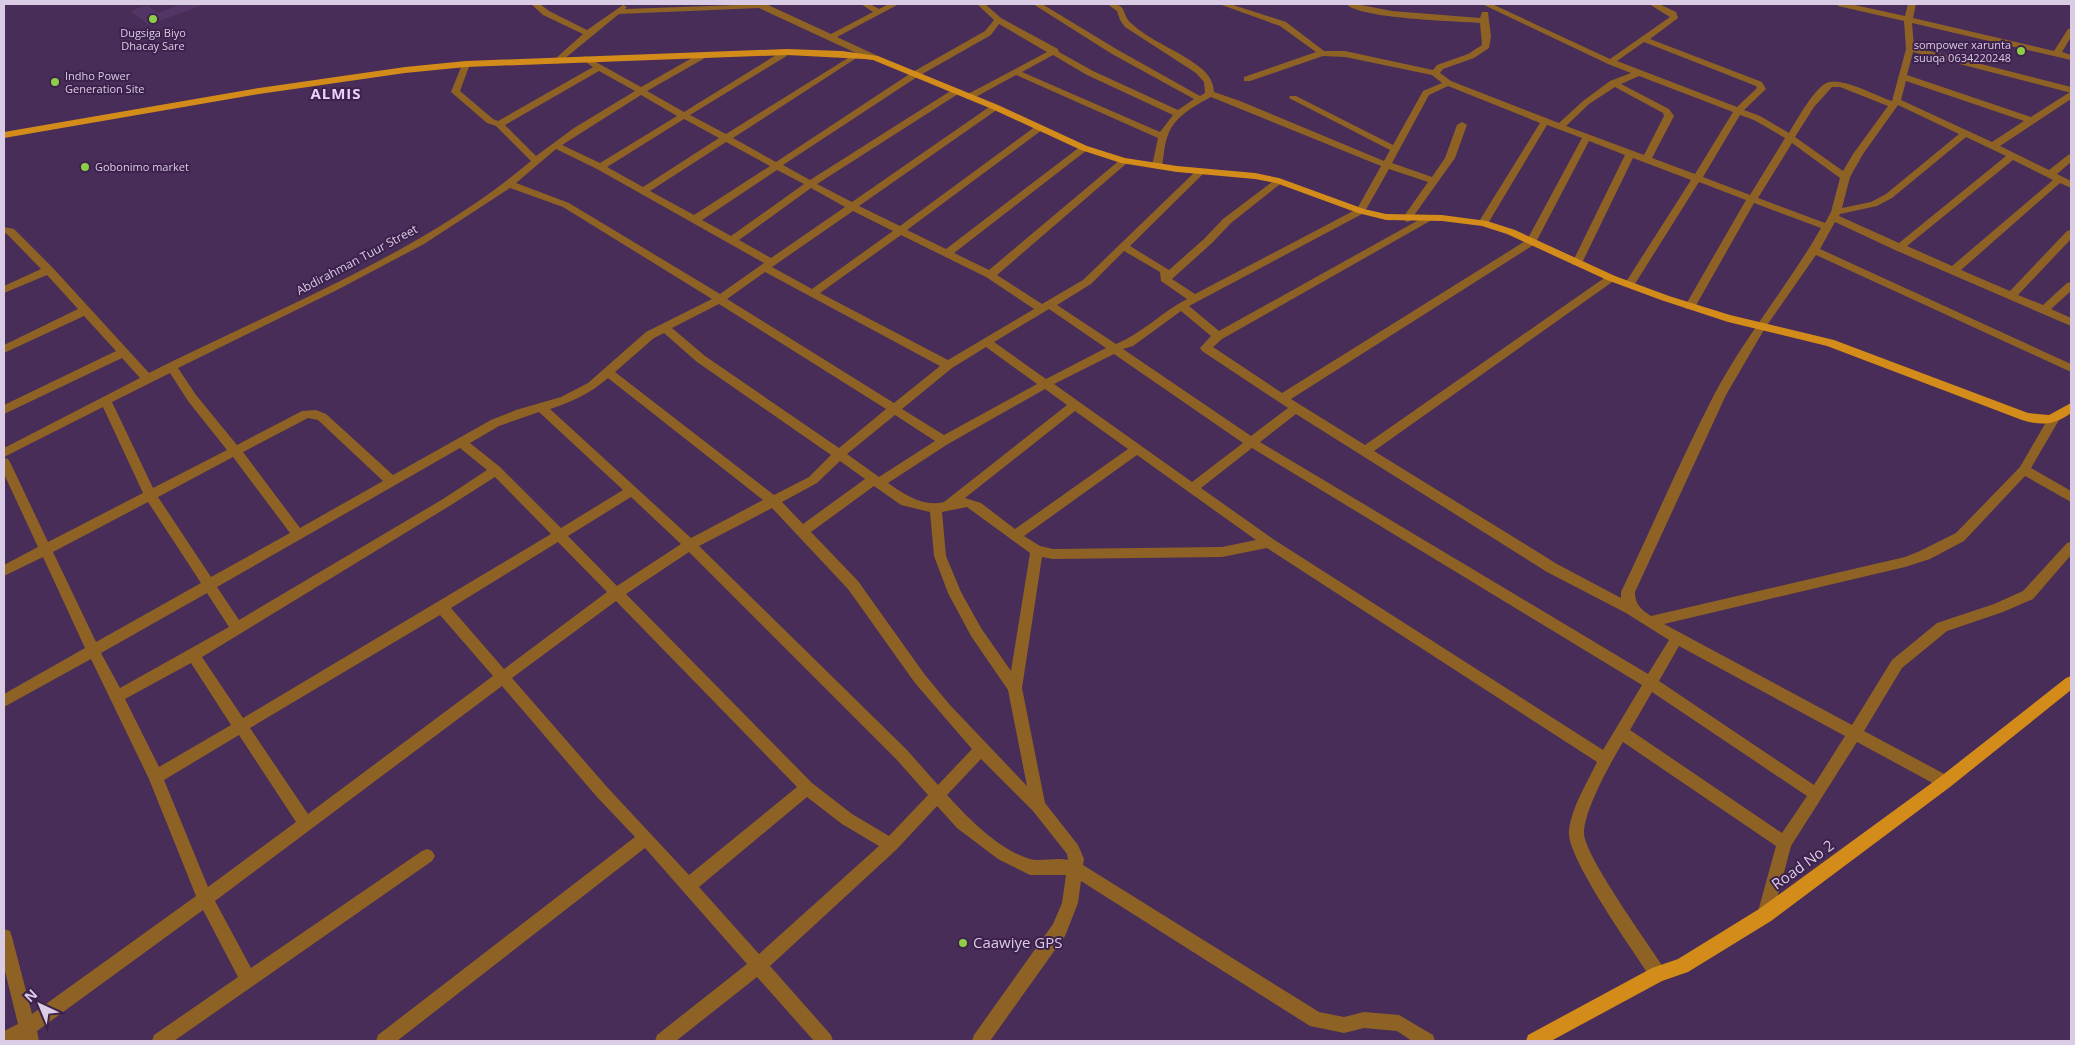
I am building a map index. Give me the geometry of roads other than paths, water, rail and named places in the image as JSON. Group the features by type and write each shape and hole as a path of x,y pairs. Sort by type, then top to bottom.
{"main road":[{"path":"4,135 253,92 406,70 466,64 787,52 827,52 857,55 874,58 995,107 1084,148 1124,161 1201,172 1255,176 1279,181 1361,211 1386,217 1407,219 1442,218 1484,223 1511,232 1629,285 1690,306 1830,343 2026,417 2043,422 2053,420 2071,407"},
{"name":"Road No 2","path":"1534,1041 1658,974 1682,966 1765,915 1945,782 2071,682"}],"street":[{"path":"534,4 546,13 588,34"},
{"path":"558,61 588,34 628,4"},
{"path":"865,4 879,12"},
{"path":"832,37 894,4"},
{"path":"981,4 998,20 1090,73 1179,114"},
{"path":"1037,4 1115,52 1200,99"},
{"path":"1223,4 1283,24 1322,53"},
{"path":"1350,4 1374,11 1483,21"},
{"path":"1611,62 1674,16 1669,10 1653,4"},
{"path":"1841,4 2071,57"},
{"path":"1631,610 1628,592 1720,395 1761,326 1814,250 1832,219 1845,177 1858,154 1895,103 1904,77 1910,49 1908,20 1912,4"},
{"path":"617,12 760,5 874,58"},
{"path":"1116,5 1121,10 1124,20 1128,25 1199,71 1208,81 1210,94"},
{"path":"1435,73 1440,67 1471,56 1486,46 1489,37 1483,21 1488,5 1611,62 1738,110 1790,137 1845,177"},
{"path":"694,220 914,75 988,32 998,20"},
{"path":"2057,54 2071,32"},
{"path":"1629,285 1714,150 1724,128 1738,110 1762,89 1760,85 1643,39"},
{"path":"1910,49 2071,90"},
{"path":"969,97 1054,51"},
{"path":"600,168 787,52"},
{"path":"1247,79 1322,53 1346,54 1435,73 1448,83 1586,138 1752,199 1832,219 2071,322"},
{"path":"643,191 857,55"},
{"name":"Abdirahman Tuur Street","path":"4,453 148,379 333,288 420,242 509,184 555,146 641,91 702,56"},
{"path":"585,59 810,184 948,253 1045,306 1114,349 1251,442 1652,684 1816,794"},
{"path":"466,64 455,92 490,121 499,124 536,161"},
{"path":"499,124 599,67"},
{"path":"1015,72 1163,136"},
{"path":"1559,128 1577,109 1613,82 1638,73"},
{"path":"1904,77 2032,120"},
{"path":"1613,82 1666,111 1669,116 1646,160"},
{"path":"802,532 876,481 944,441 1045,384 1129,343 1162,318 1183,306 1361,211 1426,93 1448,83"},
{"path":"1690,306 1790,137 1810,106 1831,84 1841,84 1895,103 1993,146 2071,185"},
{"path":"732,240 810,184 954,92"},
{"path":"1158,166 1165,130 1179,114 1210,94 1237,103 1386,165 1434,181"},
{"path":"1993,146 2071,95"},
{"path":"1293,98 1395,149"},
{"path":"4,701 461,442 508,417 565,400 592,386 609,373 644,340 720,300 995,107"},
{"path":"1484,223 1545,122"},
{"path":"1407,219 1450,158 1462,126"},
{"path":"813,293 1039,128"},
{"path":"1832,219 1874,204 1889,196 1965,133"},
{"path":"1282,399 1530,242 1586,138"},
{"path":"555,146 600,168 732,240 813,293 948,365"},
{"path":"948,253 1084,148"},
{"path":"1577,263 1630,154"},
{"path":"1900,248 2012,156"},
{"path":"1953,271 2055,176 2071,157"},
{"path":"990,275 1124,161"},
{"path":"4,1040 29,1035 205,899 615,594 690,545 813,480 840,454 948,365 1087,282 1201,172"},
{"path":"1165,279 1208,241 1227,221 1279,181"},
{"path":"509,184 566,205 944,441"},
{"path":"1427,219 1218,336 1206,348 1296,408 1552,568 1631,610 1677,638 1945,782"},
{"path":"4,230 10,231 50,270 84,311 148,379"},
{"path":"2011,296 2071,234"},
{"path":"1123,246 1165,271 1165,279"},
{"path":"1814,250 2071,368"},
{"path":"4,290 50,270"},
{"path":"1365,451 1611,278"},
{"path":"1165,279 1196,300"},
{"path":"2044,310 2071,285"},
{"path":"1183,306 1218,336"},
{"path":"4,349 84,311"},
{"path":"665,328 701,358 840,454 905,502 942,507 968,502 977,506 1014,536 1037,551 1053,554 1222,552 1269,543"},
{"path":"986,342 1269,543 1605,759"},
{"path":"4,410 124,352"},
{"path":"172,367 192,398 236,452 298,535"},
{"path":"609,373 774,502 854,585 920,679 1005,775 1038,806 1073,850 1076,859 1070,904 1059,930 980,1041"},
{"path":"106,402 151,496 237,628"},
{"path":"942,507 1075,405"},
{"path":"542,408 690,545 902,755 962,823 1003,854 1030,867 1062,866 1075,869 1316,1020 1344,1025 1364,1020 1399,1023 1428,1041"},
{"path":"1193,488 1296,408"},
{"path":"4,571 306,414 316,414 322,417 391,481"},
{"path":"1649,622 1906,562 1925,555 1960,536 2024,470 2053,420"},
{"path":"461,442 496,470 615,594 807,788 846,819 891,845"},
{"path":"1014,536 1137,449"},
{"path":"4,462 93,650 118,696 156,777 205,899 248,980"},
{"path":"118,696 193,655 447,502 496,470"},
{"path":"2024,470 2071,497"},
{"path":"156,777 442,607 558,534 631,491"},
{"path":"942,507 940,556 955,593 976,632 1015,688"},
{"path":"1765,915 1784,843 1856,734 1897,664 1908,653 1942,627 1998,608 2028,595 2071,547"},
{"path":"1037,551 1015,688 1038,806"},
{"path":"442,607 602,792 646,838 825,1041"},
{"path":"1658,974 1584,859 1576,834 1580,815 1605,759 1652,684 1677,638"},
{"path":"193,655 306,824"},
{"path":"1622,733 1784,843"},
{"path":"663,1041 759,965 891,845 981,749"},
{"path":"688,886 807,788"},
{"path":"384,1041 646,838"},
{"path":"160,1041 427,856"},
{"path":"4,937 29,1035"}],"place":[{"name":"Dugsiga Biyo Dhacay Sare","path":"153,19"},
{"name":"sompower xarunta suuqa 0634220248","path":"2021,51"},
{"name":"Indho Power Generation Site","path":"55,82"},
{"name":"Gobonimo market","path":"85,167"},
{"name":"Caawiye GPS","path":"963,943"}],"district":[{"name":"ALMIS","path":"336,94"}]}
